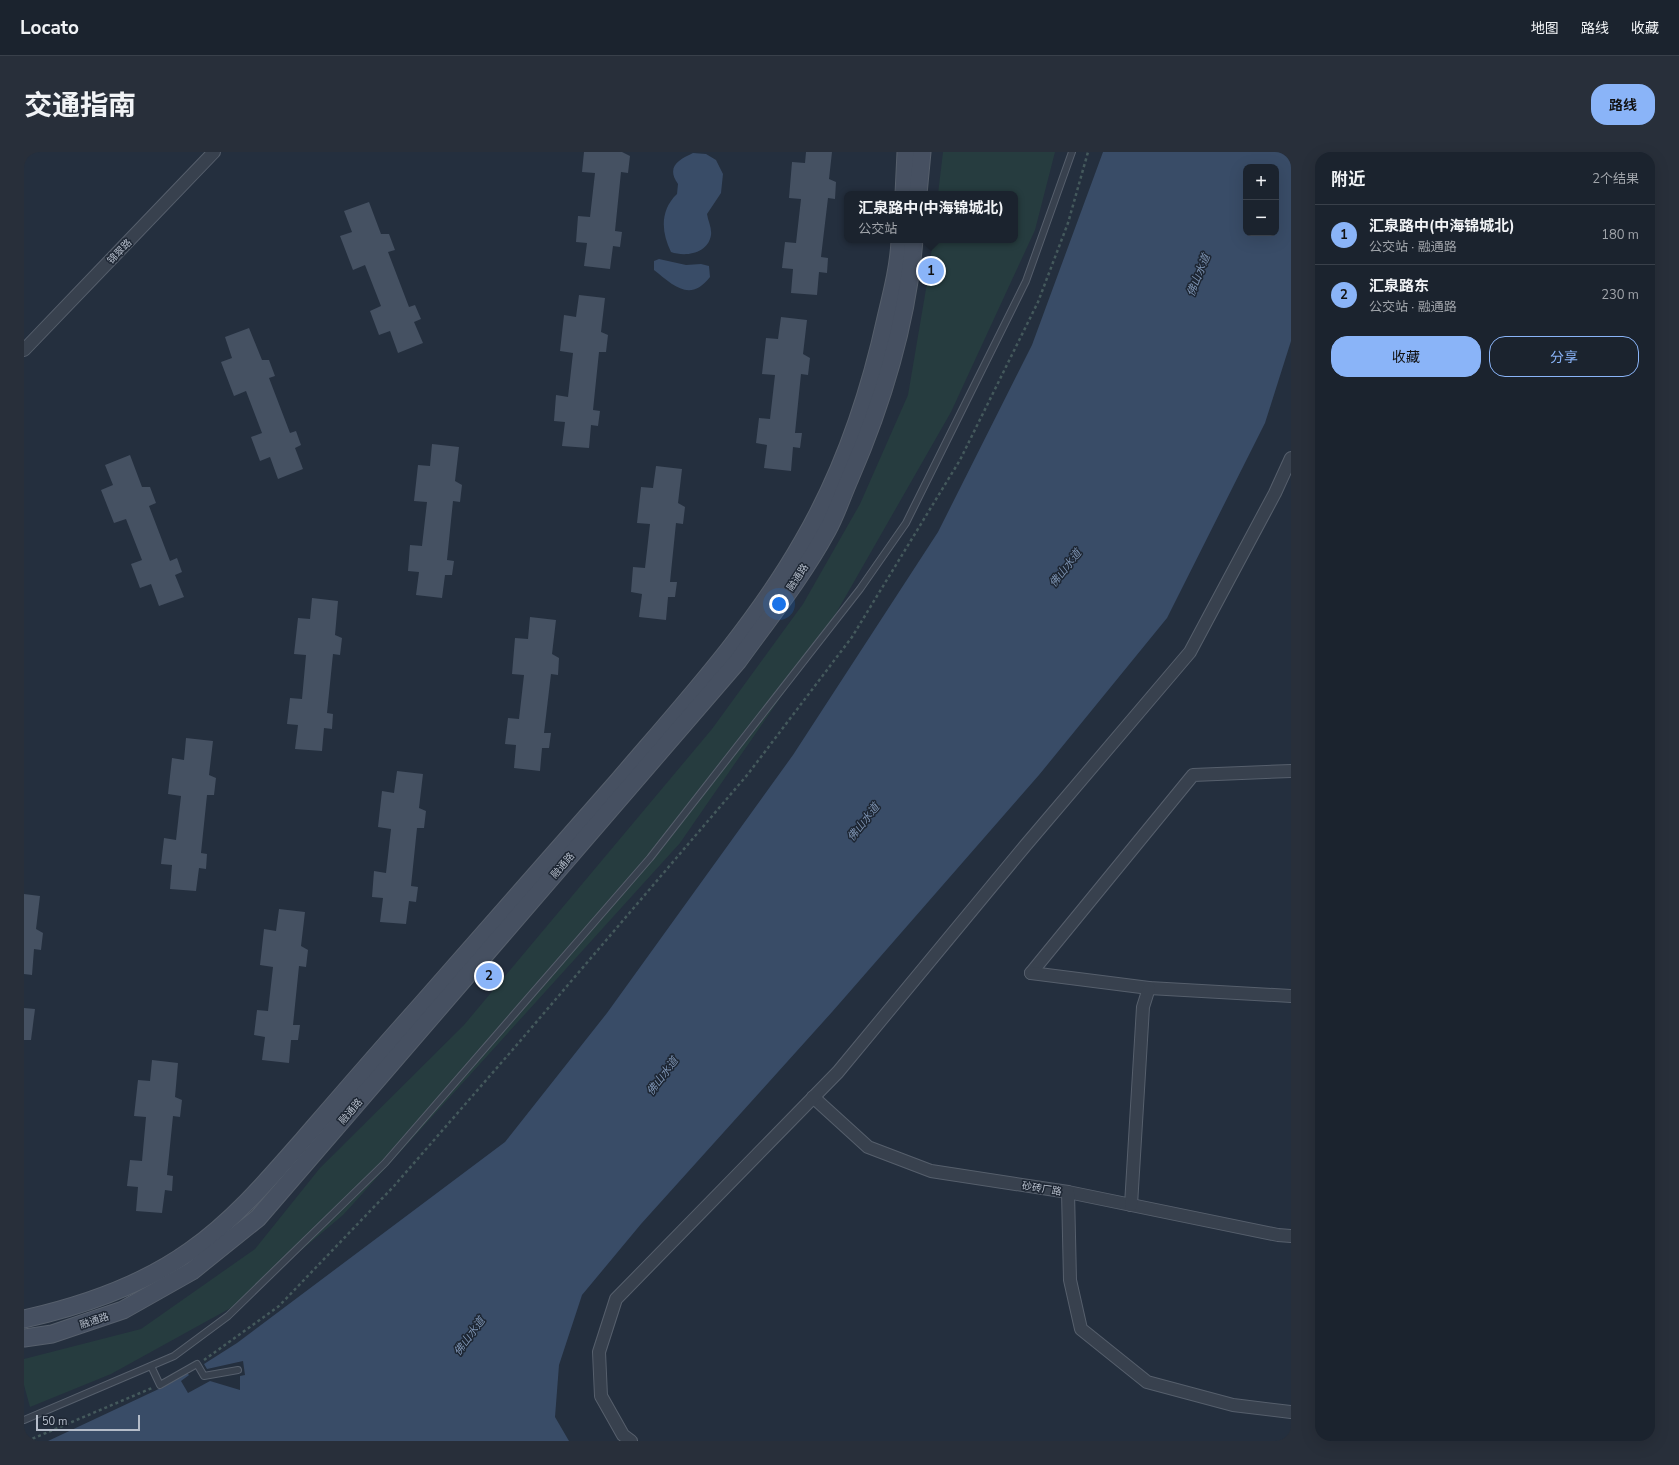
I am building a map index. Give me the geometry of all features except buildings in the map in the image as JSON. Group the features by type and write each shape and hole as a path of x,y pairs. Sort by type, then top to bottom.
{"main road":[{"path":"904,191 906,152"},
{"path":"918,191 922,152"},
{"name":"融通路","path":"24,1319 54,1313 94,1300 156,1273 190,1252 253,1198 579,827 728,653 757,613 796,554 821,508 838,472 868,390 879,351 890,302 900,243"},
{"name":"融通路","path":"24,1338 52,1334 123,1310 192,1271 258,1218 738,660 795,583 828,530 858,460 884,390 901,330 912,269 914,243"}],"street":[{"name":"锦翠路","path":"24,350 214,152"},
{"path":"631,1441 622,1436 601,1396 599,1352 616,1299 838,1072 1025,846 1190,652 1291,459"},
{"path":"1291,771 1193,775 1031,973 1149,988 1291,996"},
{"path":"1131,1205 1143,1007 1149,988"},
{"name":"砂砖厂路","path":"813,1097 868,1147 931,1171 1068,1192 1278,1235 1291,1236"},
{"path":"1068,1192 1070,1280 1081,1329 1147,1382 1233,1405 1291,1412"}],"lane":[{"path":"24,1420 174,1356 228,1316 385,1163 650,858 860,589 906,523 1026,281 1072,152"},
{"path":"151,1366 160,1385 197,1364 204,1376 238,1370"}],"path":[{"path":"27,1441 160,1385"}],"green space":[{"path":"943,152 1055,152 1035,230 951,412 823,636 680,843 343,1215 236,1305 111,1374 30,1407 24,1385 24,1359 141,1329 255,1249 320,1168 464,1025 712,729 803,604 860,504 908,395 933,243 1018,243 1018,191 938,191"}],"water":[{"name":"佛山水道","path":"1103,152 1291,152 1291,341 1265,423 1167,618 1039,775 832,1012 641,1224 582,1295 559,1365 555,1417 569,1441 48,1441 163,1387 187,1373 189,1375 181,1381 188,1393 210,1381 240,1390 240,1376 245,1375 243,1361 207,1369 204,1364 237,1343 505,1142 607,1013 793,755 938,532 1032,345"},
{"path":"693,153 706,154 716,160 723,174 721,193 707,214 711,232 709,241 701,250 689,254 683,254 671,252 665,237 664,222 667,207 677,194 678,184 673,173 675,165 678,161"},
{"path":"659,259 686,265 701,264 709,266 710,277 703,285 695,289 682,289 675,286 654,270 654,261"}],"place":[{"name":"汇泉路中(中海锦城北)","path":"931,271"},
{"name":"汇泉路东","path":"489,976"}]}
